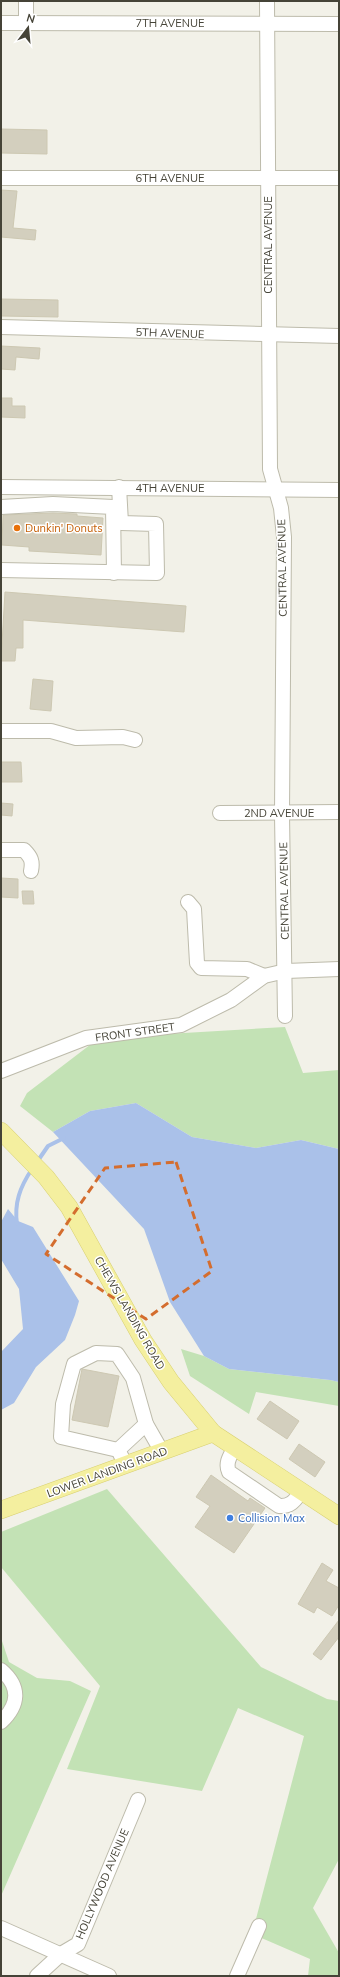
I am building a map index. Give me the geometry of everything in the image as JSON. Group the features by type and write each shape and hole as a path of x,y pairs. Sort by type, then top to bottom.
{"main road":[{"name":"CHEWS LANDING ROAD","path":"1,1131 46,1177 69,1207 143,1340 171,1382 213,1433 339,1516"},
{"name":"LOWER LANDING ROAD","path":"1,1510 122,1458 162,1452 213,1433"}],"street":[{"path":"26,1 26,23"},
{"name":"CENTRAL AVENUE","path":"266,1 270,469 274,488 281,508 284,537 282,814 286,971 285,1016"},
{"name":"7TH AVENUE","path":"1,23 339,24"},
{"name":"6TH AVENUE","path":"1,178 339,178"},
{"name":"5TH AVENUE","path":"1,327 268,336 339,336"},
{"name":"4TH AVENUE","path":"1,487 274,488 339,490"},
{"path":"114,573 119,487"},
{"path":"1,507 53,504 113,507 117,523"},
{"path":"1,570 157,573 156,524 117,523"},
{"path":"1,731 51,731 76,738 123,737 135,740"},
{"name":"2ND AVENUE","path":"220,813 282,814 339,812"},
{"path":"1,850 24,850 30,856 32,863 31,871"},
{"path":"188,902 194,909 197,963 201,968 247,969 264,976"},
{"name":"FRONT STREET","path":"1,1071 86,1038 181,1025 231,1000 264,976 286,971 339,969"},
{"path":"146,1424 122,1458 60,1437 63,1404 74,1364 96,1353 117,1354 134,1378 146,1424 162,1452"},
{"path":"235,1447 228,1460 227,1468 229,1472 279,1506 286,1507 291,1504 302,1491"},
{"path":"1,1670 9,1677 16,1690 12,1712 1,1722"},
{"name":"HOLLYWOOD AVENUE","path":"37,1976 61,1954 78,1944 138,1800"},
{"path":"237,1976 259,1926"},
{"path":"1,1928 109,1976"}],"highlighted area":[{"path":"176,1162 212,1271 146,1319 46,1254 105,1168"}],"green space":[{"path":"285,1027 303,1073 339,1070 339,1149 301,1140 256,1148 192,1137 136,1103 90,1111 53,1132 20,1106 27,1093 99,1038"},
{"path":"181,1349 204,1356 229,1369 339,1382 339,1406 256,1392 249,1414 190,1376"},
{"path":"107,1489 261,1667 327,1699 339,1701 339,1859 313,1908 339,1953 339,1976 308,1976 310,1959 252,1934 304,1736 238,1708 202,1791 67,1769 100,1686 1,1567 1,1532"},
{"path":"1,1638 9,1662 37,1678 70,1681 91,1691 1,1896"}],"water":[{"path":"136,1103 192,1137 256,1148 301,1140 339,1149 339,1382 229,1369 204,1356 170,1302 144,1229 53,1132 90,1111"},
{"path":"8,1209 18,1221 33,1227 79,1301 65,1340 36,1367 14,1403 1,1410 1,1352 23,1329 19,1289 1,1259 1,1222"}],"building":[{"path":"1,129 47,130 47,154 1,153"},
{"path":"1,190 17,191 13,228 36,230 35,240 1,237"},
{"path":"1,299 58,300 58,317 1,316"},
{"path":"1,346 40,348 39,359 16,357 15,370 1,369"},
{"path":"1,398 12,398 12,406 25,406 25,418 1,417"},
{"path":"53,513 77,514 77,516 103,518 101,555 29,551 29,547 2,545 3,515"},
{"path":"5,592 186,606 184,632 23,620 23,648 16,648 15,661 1,661"},
{"path":"33,679 53,681 51,711 30,709"},
{"path":"1,762 21,762 22,782 1,782"},
{"path":"1,803 13,804 12,816 1,815"},
{"path":"1,878 18,879 18,898 1,897"},
{"path":"22,891 33,891 34,904 23,904"},
{"path":"82,1369 119,1376 108,1427 72,1420"},
{"path":"270,1401 299,1421 287,1439 257,1419"},
{"path":"299,1444 325,1462 315,1477 289,1459"},
{"name":"Collision Max","path":"211,1475 248,1501 250,1498 265,1508 234,1553 195,1527 210,1506 196,1497"},
{"path":"322,1563 333,1570 326,1581 339,1588 339,1605 332,1616 317,1607 314,1613 298,1604"},
{"path":"339,1620 339,1637 321,1660 313,1654"}],"waterway":[{"path":"37,1162 48,1146 64,1138"},
{"path":"17,1224 17,1202 24,1182 32,1169"}],"place":[{"name":"Dunkin' Donuts","path":"17,528"},
{"name":"Collision Max","path":"230,1518"}]}
